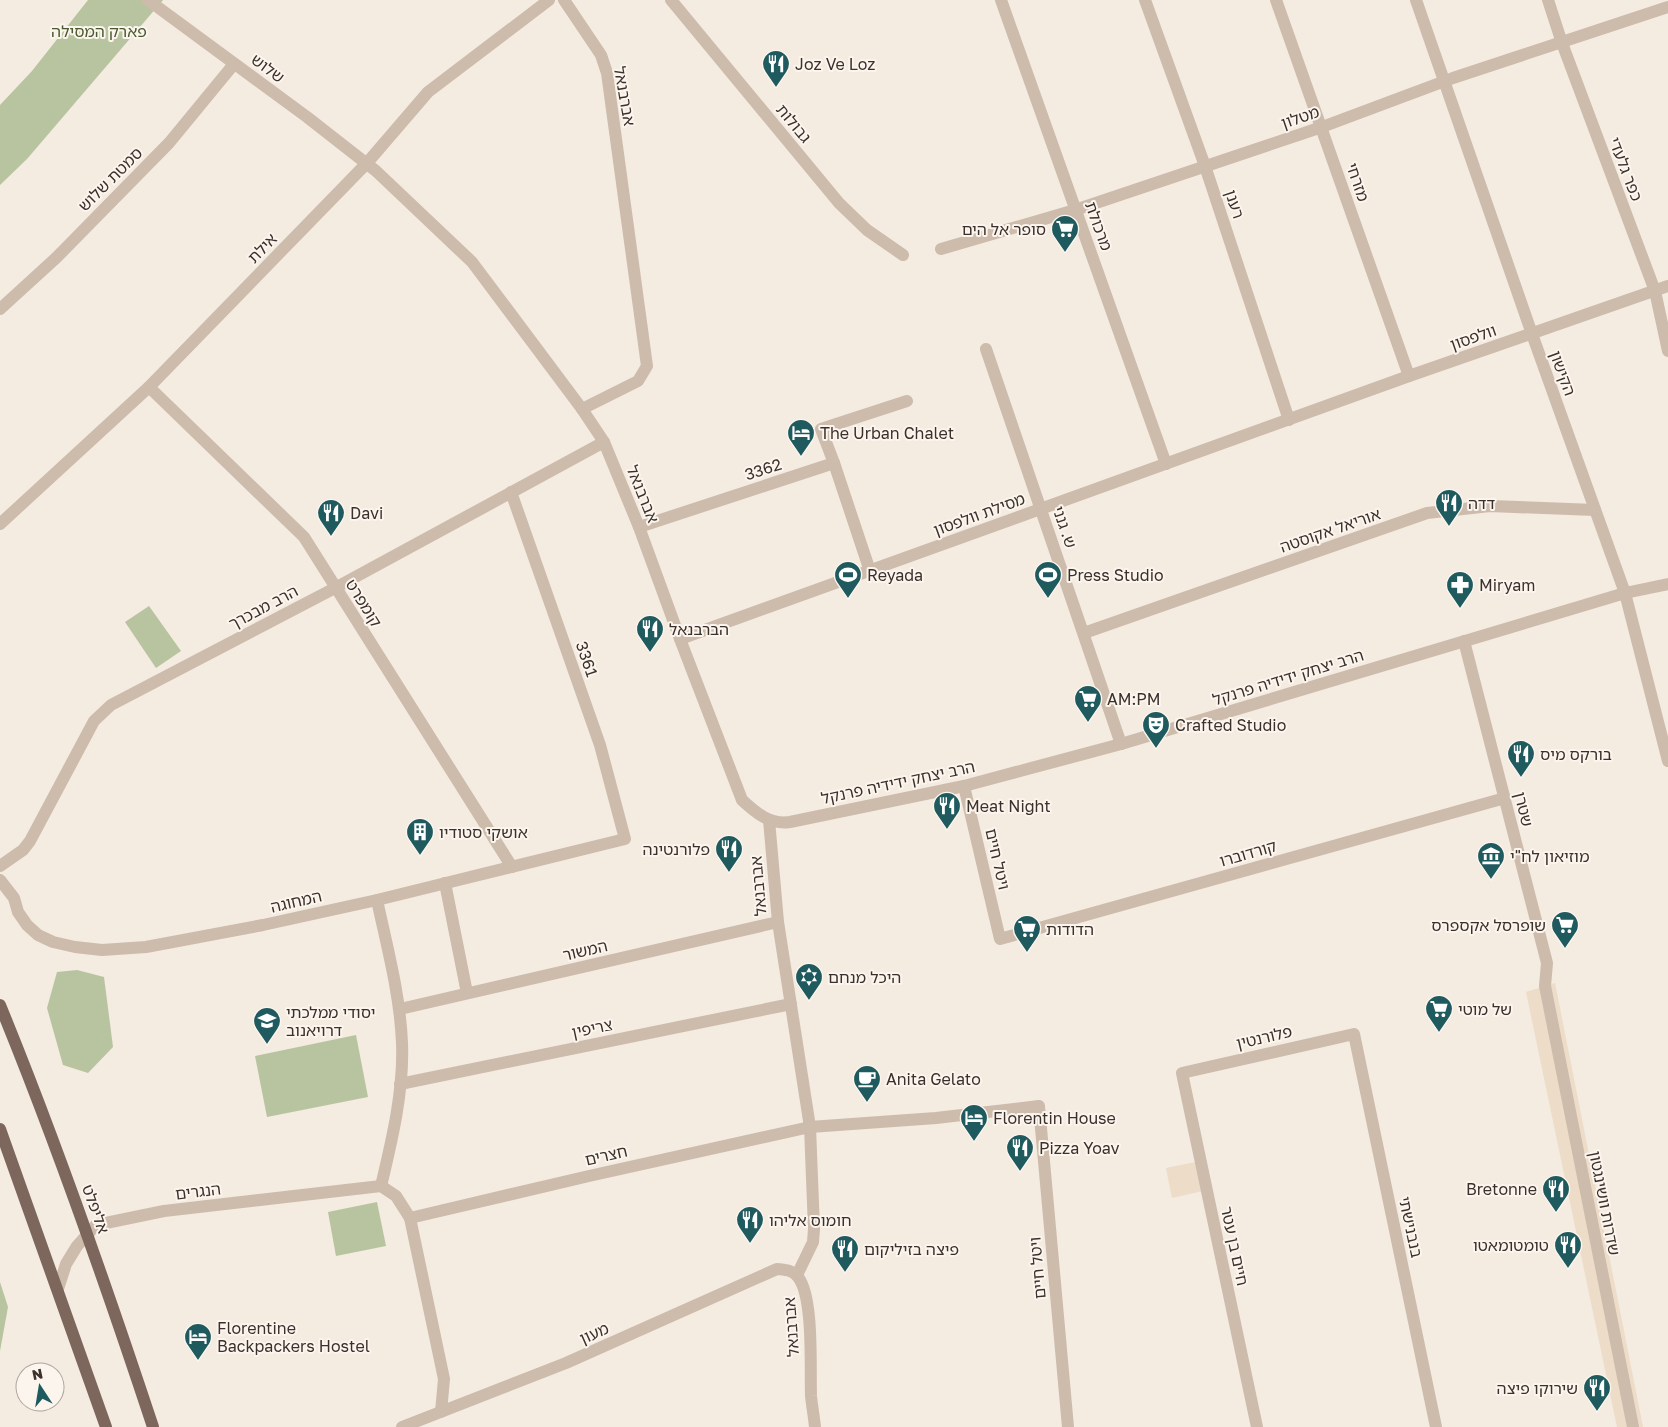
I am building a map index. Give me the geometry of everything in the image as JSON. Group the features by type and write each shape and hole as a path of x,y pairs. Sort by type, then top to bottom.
{"main road":[{"name":"אליפלט","path":"0,1005 87,1233 153,1427"},
{"path":"0,1129 106,1427"}],"street":[{"name":"שלוש","path":"148,0 367,163"},
{"name":"אילת","path":"3,515 148,387 367,163 428,92 549,0"},
{"name":"אברבנאל","path":"564,0 601,55 607,73 647,366 638,381 582,409"},
{"name":"גבולות","path":"671,0 839,203 867,230 903,256"},
{"name":"מרכולת","path":"1001,0 1166,464"},
{"name":"רענן","path":"1145,0 1205,166 1289,420"},
{"name":"מזרחי","path":"1276,0 1409,376"},
{"name":"הקישון","path":"1416,0 1532,334 1625,593 1668,761"},
{"name":"כפר גלעדי","path":"1548,0 1562,43 1655,291 1668,351"},
{"name":"מטלון","path":"941,249 1075,210 1322,127 1445,81 1668,8"},
{"name":"סמטת שלוש","path":"0,309 57,257 169,143 234,64"},
{"name":"אברבנאל","path":"367,163 472,262 582,409 604,442 639,527 742,800 769,820 778,922 810,1127 814,1229 812,1242 797,1276 805,1288 808,1310 811,1398 815,1427"},
{"name":"וולפסון","path":"1289,420 1668,286"},
{"name":"ש. גנני","path":"986,349 1121,744"},
{"name":"קומפרט","path":"148,387 304,537 512,867"},
{"path":"870,570 821,429 907,400"},
{"name":"מסילת וולפסון","path":"680,639 1289,420"},
{"name":"הרב מבכרך","path":"0,866 23,850 30,841 94,721 102,712 604,442"},
{"name":"3362","path":"639,527 834,463"},
{"name":"3361","path":"511,492 600,744 625,839"},
{"name":"אוריאל אקוסטה","path":"1084,633 1427,513 1490,506 1595,510"},
{"name":"הרב יצחק ידידיה פרנקל","path":"769,820 780,824 964,786 1121,744 1625,593 1668,584"},
{"name":"שטרן","path":"1464,641 1547,963 1545,986"},
{"name":"ויטל חיים","path":"964,786 1000,939"},
{"name":"קורדוברו","path":"1000,939 1504,798"},
{"name":"המחוגה","path":"0,880 14,898 18,912 26,926 38,935 60,944 102,950 146,947 263,925 377,900 625,839"},
{"path":"446,883 467,993"},
{"path":"377,900 400,1009 402,1045 400,1084 394,1129 381,1186 396,1196 410,1218 444,1379 441,1412"},
{"name":"המשור","path":"400,1009 778,922"},
{"name":"שדרות וושינגטון","path":"1545,986 1633,1427"},
{"name":"צריפין","path":"400,1084 791,1004"},
{"name":"פלורנטין","path":"1182,1073 1354,1034"},
{"name":"בנבנישתי","path":"1354,1034 1436,1427"},
{"name":"חיים בן עטר","path":"1182,1073 1257,1427"},
{"name":"ויטל חיים","path":"810,1127 936,1118 1039,1106 1068,1427"},
{"name":"חצרים","path":"410,1218 810,1127"},
{"name":"הנגרים","path":"58,1289 66,1264 87,1233 96,1225 164,1211 381,1186"},
{"name":"מעון","path":"402,1427 566,1363 777,1270 789,1271 797,1276"},
{"name":"אברבנאל","path":"808,1427 811,1398"}],"green space":[{"name":"פארק המסילה","path":"88,0 163,0 27,159 0,185 0,105 32,71"},
{"path":"149,606 181,651 156,668 125,622"},
{"path":"77,970 104,977 113,1047 88,1073 63,1065 47,1008 57,972"},
{"path":"356,1035 368,1097 267,1117 255,1056"},
{"path":"377,1202 386,1246 336,1256 328,1212"},
{"path":"0,1282 8,1307 0,1351"}],"shaded area":[{"path":"1555,983 1643,1427 1617,1427 1526,992"},
{"path":"1201,1161 1207,1190 1172,1198 1166,1168"}],"place":[{"name":"Joz Ve Loz","path":"776,88"},
{"name":"סופר אל הים","path":"1065,253"},
{"name":"The Urban Chalet","path":"801,457"},
{"name":"דדה","path":"1449,527"},
{"name":"Davi","path":"331,537"},
{"name":"Reyada","path":"848,599"},
{"name":"Press Studio","path":"1048,599"},
{"name":"Miryam","path":"1460,609"},
{"name":"הברבנאל","path":"650,653"},
{"name":"AM:PM","path":"1088,723"},
{"name":"Crafted Studio","path":"1156,749"},
{"name":"בורקס מיס","path":"1521,778"},
{"name":"Meat Night","path":"947,830"},
{"name":"אושקי סטודיו","path":"420,856"},
{"name":"פלורנטינה","path":"729,873"},
{"name":"מוזיאון לח\"י","path":"1491,880"},
{"name":"שופרסל אקספרס","path":"1565,949"},
{"name":"הדודות","path":"1027,953"},
{"name":"היכל מנחם","path":"809,1001"},
{"name":"של מוטי","path":"1439,1033"},
{"name":"יסודי ממלכתי דרויאנוב","path":"267,1045"},
{"name":"Anita Gelato","path":"867,1103"},
{"name":"Florentin House","path":"974,1142"},
{"name":"Pizza Yoav","path":"1020,1172"},
{"name":"Bretonne","path":"1556,1213"},
{"name":"חומוס אליהו","path":"750,1244"},
{"name":"טומטומאטו","path":"1568,1269"},
{"name":"פיצה בזיליקום","path":"845,1273"},
{"name":"Florentine Backpackers Hostel","path":"198,1361"},
{"name":"שירוקו פיצה","path":"1597,1412"}]}
